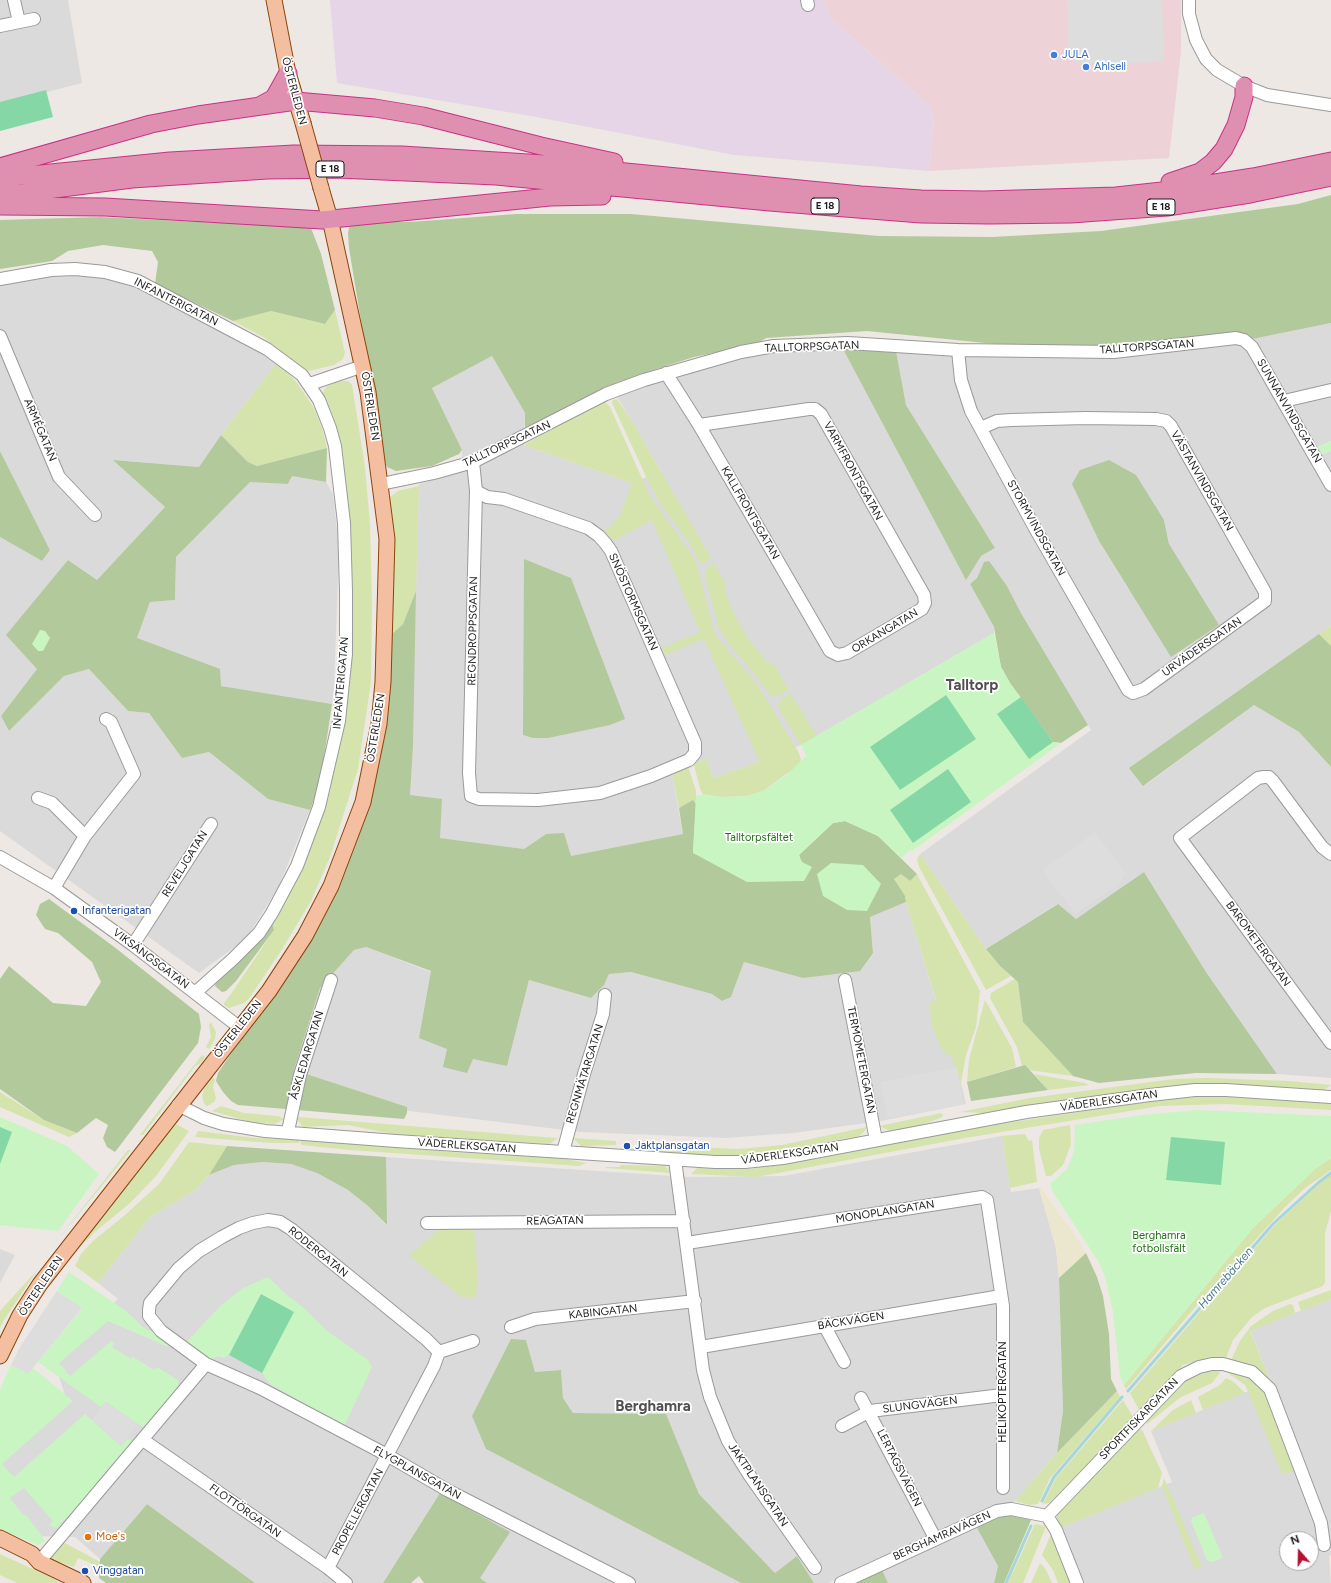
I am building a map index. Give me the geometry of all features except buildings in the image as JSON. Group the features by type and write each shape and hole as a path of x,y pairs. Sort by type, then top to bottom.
{"highway":[{"path":"259,106 274,98 288,73"},
{"name":"E 18","path":"1064,198 1076,191 1169,182 1200,172 1217,158 1230,140 1244,97 1244,86"},
{"path":"0,166 151,124 296,101 375,108 423,116 541,146 614,162 622,172"},
{"name":"E 18","path":"0,180 21,176 170,161 332,154 402,155 544,164 823,192 921,199 984,200 1116,196 1185,188 1252,177 1331,161"},
{"name":"E 18","path":"0,196 132,179 295,169 338,169 496,176 660,192 921,214 1071,214 1183,205 1258,193 1331,177"},
{"name":"E 18","path":"0,206 105,207 262,218 330,219 550,197 579,196 645,198 660,192"}],"main road":[{"name":"ÖSTERLEDEN","path":"0,1356 20,1315 40,1284 178,1105 269,991 305,936 334,880 363,802 379,724 383,682 387,540 373,418 363,366 330,219 288,73 274,0"},
{"path":"0,1538 32,1554 39,1562"},
{"path":"0,1548 28,1561 39,1562 83,1583"}],"street":[{"path":"14,0 19,22"},
{"path":"1189,0 1191,26 1196,40 1206,59 1218,70 1244,86 1267,95 1331,105"},
{"path":"0,26 34,19"},
{"name":"INFANTERIGATAN","path":"0,280 51,270 75,269 105,272 138,281 267,349 302,375 310,384 330,428 336,446 344,523 346,654 339,721 319,807 297,866 272,913 259,933 233,959 196,992"},
{"name":"ARMÉGATAN","path":"0,336 59,477 95,515"},
{"name":"TALLTORPSGATAN","path":"381,484 434,473 473,462 606,394 666,373 741,352 774,346 848,344 958,350 1114,352 1236,338 1244,340"},
{"name":"SUNNANVINDSGATAN","path":"1244,340 1252,347 1331,485"},
{"name":"STORMVINDSGATAN","path":"958,350 958,362 965,397 981,428 1036,530 1124,684 1128,690 1133,693 1138,692"},
{"path":"310,384 363,366"},
{"name":"KALLFRONTSGATAN","path":"666,373 699,425 761,533 834,654"},
{"path":"1284,401 1331,390"},
{"name":"VARMFRONTSGATAN","path":"699,425 809,408 815,409 821,414 924,595"},
{"name":"VÄSTANVINDSGATAN","path":"981,428 997,421 1011,420 1085,418 1156,419 1166,421 1171,426 1265,592 1265,601"},
{"name":"REGNDROPPSGATAN","path":"473,462 476,491 469,773 470,791 471,796 474,798"},
{"name":"SNÖSTORMSGATAN","path":"474,798 538,800 600,793 651,776 689,760 695,753 696,749 691,734 611,551 599,536 588,528 550,514 504,499 486,497 476,491"},
{"name":"ORKANGATAN","path":"834,654 848,653 922,609 925,603 924,595"},
{"name":"URVÄDERSGATAN","path":"1138,692 1265,601"},
{"path":"54,888 85,836 134,774 111,722 106,719"},
{"name":"BAROMETERGATAN","path":"1331,854 1322,846 1269,777 1258,778 1180,838 1331,1043"},
{"path":"38,798 52,803 85,836"},
{"name":"REVELJGATAN","path":"133,944 211,824"},
{"name":"VIKSÄNGSGATAN","path":"0,857 54,888 133,944 239,1027"},
{"name":"ÅSKLEDARGATAN","path":"288,1131 300,1075 331,980"},
{"name":"TERMOMETERGATAN","path":"845,980 876,1140"},
{"name":"REGNMÄTARGATAN","path":"563,1152 584,1074 603,1014 605,995"},
{"name":"VÄDERLEKSGATAN","path":"178,1105 204,1118 223,1124 244,1128 396,1141 675,1160 745,1162 783,1158 1026,1112 1195,1090 1253,1090 1331,1097"},
{"name":"JAKTPLANSGATAN","path":"675,1160 703,1370 710,1397 728,1441 750,1476 815,1568"},
{"name":"MONOPLANGATAN","path":"687,1243 982,1197 987,1200 988,1205 1000,1296"},
{"name":"RODERGATAN","path":"206,1364 161,1331 149,1316 150,1303 179,1268 199,1251 239,1228 268,1220 280,1222 290,1229 426,1339 439,1352"},
{"name":"REAGATAN","path":"427,1223 684,1221"},
{"name":"BÄCKVÄGEN","path":"701,1347 1000,1296"},
{"name":"HELIKOPTERGATAN","path":"1000,1296 1003,1306 1003,1488"},
{"name":"KABINGATAN","path":"511,1327 535,1319 695,1302"},
{"path":"824,1325 844,1362"},
{"path":"387,1456 434,1366 439,1352 473,1341"},
{"path":"39,1562 206,1364"},
{"name":"FLYGPLANSGATAN","path":"206,1364 260,1388 387,1456 446,1490 629,1583"},
{"name":"SPORTFISKARGATAN","path":"1047,1516 1181,1376 1212,1364 1223,1364 1252,1372 1270,1389 1321,1523 1324,1545"},
{"name":"SLUNGVÄGEN","path":"842,1426 870,1411 1002,1395"},
{"name":"LERTAGSVÄGEN","path":"862,1398 935,1538"},
{"name":"FLOTTÖRGATAN","path":"143,1440 328,1568 346,1583"},
{"name":"PROPELLERGATAN","path":"328,1568 387,1456"},
{"name":"BERGHAMRAVÄGEN","path":"841,1583 935,1538 997,1511 1011,1509 1047,1516"},
{"path":"1047,1516 1056,1530 1077,1583"}],"shaded area":[{"path":"0,0 68,0 82,83 0,104"},
{"path":"330,0 822,0 831,19 929,105 934,119 929,171 734,155 531,116 337,83"},
{"path":"822,0 1181,0 1181,52 1169,158 929,171 934,119 929,105 831,19"},
{"path":"1067,0 1162,0 1164,62 1078,64 1068,52"},
{"path":"67,273 120,278 278,361 221,435 199,467 114,460 165,507 97,580 68,560 37,669 1,716 9,731 64,676 89,669 128,711 149,713 182,758 209,752 268,799 310,810 279,886 246,939 199,973 0,831 0,537 42,561 50,550 0,451 0,284"},
{"path":"1331,323 1331,441 1317,447 1323,454 1331,451 1331,626 1244,688 1144,786 1254,705 1299,732 1331,767 1331,1078 1277,1074 1206,972 1144,872 1076,919 1057,904 986,949 920,854 1091,730 1021,613 1007,586 984,563 977,578 970,584 994,627 994,633 801,745 760,762 713,778 706,759 672,773 683,834 571,857 546,834 524,849 439,838 410,795 419,484 462,471 462,450 432,388 492,356 525,413 524,445 632,483 661,471 616,395 761,348 842,347 981,556 995,548 906,405 896,351 976,354 1231,343","holes":["1073,484 1164,520 1169,544 1129,590 1099,541"]},
{"path":"292,476 326,482 333,494 339,548 334,688 332,704 221,686 137,638 150,602 175,600 176,557 250,481 288,484"},
{"path":"1095,832 1125,872 1119,884 1075,914 1042,870"},
{"path":"906,902 966,1104 881,1121 794,1133 725,1138 581,1132 286,1096 320,988 354,950 366,947 431,972 507,1066 529,980 591,998 604,985 609,974 631,972 712,994 722,1001 731,997 744,962 803,978 873,953 870,917"},
{"path":"957,1067 964,1104 887,1118 880,1082"},
{"name":"Berghamra","path":"1002,1136 1011,1192 1039,1188 1056,1248 1059,1278 1063,1411 1057,1453 1015,1501 1009,1514 994,1583 888,1583 877,1559 828,1583 814,1583 797,1556 775,1573 699,1494 666,1414 573,1413 563,1398 561,1370 535,1372 526,1340 486,1449 741,1583 487,1583 480,1579 440,1493 383,1583 255,1583 147,1504 100,1559 75,1537 33,1536 0,1497 0,1455 65,1395 53,1359 118,1299 98,1283 151,1216 194,1191 209,1175 234,1165 263,1162 291,1164 317,1173 348,1190 368,1206 386,1225 386,1157 689,1177 783,1176"},
{"path":"1039,1188 1042,1189 1086,1253 1059,1278 1056,1248"},
{"path":"0,1249 15,1255 0,1283"},
{"path":"57,1291 82,1308 28,1374 11,1365 20,1347"},
{"path":"1331,1299 1331,1555 1329,1556 1331,1583 1082,1583 1060,1528 1172,1482 1151,1431 1271,1382 1250,1330"},
{"path":"105,1402 138,1424 121,1446 92,1420"}],"green space":[{"path":"46,90 53,117 0,131 0,102"},
{"path":"1331,195 1331,323 1252,339 1249,335 1244,333 1109,346 1015,346 867,331 766,338 757,344 694,357 641,374 525,430 525,413 492,356 432,388 462,450 459,454 432,466 396,471 387,467 384,460 349,248 348,233 350,224 354,222 410,222 516,214 631,214 879,236 992,237 1101,231 1298,204"},
{"path":"100,217 220,223 288,224 311,228 321,254 335,310 325,324 271,311 233,321 155,284 158,262 152,251 103,245 68,251 52,261 0,269 0,220"},
{"path":"335,310 345,353 343,359 334,365 309,371 296,364 265,338 233,321 271,311 325,324"},
{"path":"842,347 896,351 906,405 995,548 981,556 966,580"},
{"path":"278,361 297,383 314,408 322,428 327,448 257,466 248,462 221,435"},
{"path":"338,381 348,381 352,385 365,467 370,525 372,604 371,682 358,769 330,857 311,901 281,951 250,997 244,1003 229,1008 224,1005 224,1003 274,930 272,922 288,890 343,713 342,451 333,418 322,394 326,387"},
{"path":"617,399 633,423 711,558 703,563 700,562 688,541 660,503 650,485 612,403 613,400"},
{"path":"605,402 610,407 649,494 696,561 715,635 757,684 799,753 801,760 799,765 763,791 747,796 724,797 708,796 703,794 700,789 694,765 706,758 713,778 760,762 704,639 664,655 662,648 700,632 652,520 613,541 605,532 620,516 632,483 524,445 594,405"},
{"path":"221,435 248,462 257,466 327,448 326,482 292,476 288,484 250,482 176,557 175,600 150,602 137,638 220,669 221,686 332,704 320,784 310,810 268,799 209,752 182,758 149,713 128,711 89,669 64,676 9,731 1,716 37,669 6,635 68,560 97,580 165,507 113,460 199,467"},
{"path":"1331,441 1331,451 1323,454 1317,447"},
{"path":"0,451 50,550 42,561 0,537"},
{"path":"1109,460 1136,475 1164,520 1169,544 1219,625 1171,657 1099,541 1072,484 1080,470"},
{"path":"419,486 416,591 403,624 391,635 390,497 398,491"},
{"path":"524,559 571,578 625,719 610,725 548,738 533,738 523,735"},
{"path":"989,561 1007,586 1021,613 1088,725 1061,743 1053,742 1010,683 1001,667 994,627 970,584 977,578 984,562"},
{"path":"714,563 726,585 725,592 734,614 747,637 766,661 774,665 789,690 772,697 728,643 718,626 705,575 707,567"},
{"path":"416,591 413,745 410,795 442,799 440,838 524,849 546,834 564,833 571,856 683,834 679,808 693,800 696,804 693,853 801,862 799,855 833,823 845,821 878,836 917,874 910,881 901,874 894,879 905,896 906,902 870,917 873,953 860,971 803,978 744,962 731,997 722,1001 712,994 631,972 609,974 604,985 591,998 529,980 507,1066 473,1059 467,1073 443,1067 447,1049 419,1038 431,971 366,947 354,950 320,988 294,1070 407,1107 407,1113 404,1119 238,1105 231,1101 216,1081 218,1073 261,1009 343,874 362,827 375,776 391,635 403,624"},
{"path":"1331,626 1331,646 1319,634"},
{"path":"40,630 45,631 50,638 43,651 38,651 32,644"},
{"name":"Talltorpsfältet","path":"994,633 1001,667 1010,683 1053,742 1061,743 912,851 909,850 902,858 878,836 845,821 833,823 799,855 802,862 812,867 804,881 747,882 693,853 696,796 703,794 724,797 747,796 763,791 786,776 806,756 801,745"},
{"path":"1319,634 1331,646 1331,767 1299,732 1254,705 1143,786 1129,768"},
{"path":"791,694 817,736 801,745 778,707 780,700"},
{"path":"946,695 976,739 900,790 870,747"},
{"path":"1021,697 1053,742 1029,759 997,714"},
{"path":"688,766 696,791 696,804 693,800 679,808 672,773"},
{"path":"948,769 971,802 913,843 890,810"},
{"path":"920,854 986,949 1000,966 1011,976 986,990 919,867 917,859"},
{"path":"831,863 863,865 881,884 867,911 847,910 823,896 817,874"},
{"path":"1144,872 1206,972 1277,1074 1196,1073 1099,1083 1073,1076 1023,1022 1018,982 1000,966 986,949 1058,904 1076,919"},
{"path":"901,874 910,881 917,874 980,991 976,1027 966,1055 961,1083 959,1084 953,1058 942,1050 932,1026 929,1003 936,1000 905,896 894,883 893,879"},
{"path":"49,899 113,946 199,1014 201,1027 198,1043 115,1152 107,1147 103,1138 108,1125 96,1118 77,1133 44,1120 0,1089 0,979 9,966 53,1003 86,1006 101,982 92,962 58,933 45,929 36,915 40,904"},
{"path":"272,922 274,930 236,981 226,991 222,992 215,986 217,977"},
{"path":"1015,979 1018,982 1023,1022 1073,1076 1029,1070 1025,1065 1022,1066 1017,1047 990,998 991,993"},
{"path":"985,1000 1012,1048 1016,1067 967,1082 969,1060"},
{"path":"211,1022 216,1032 215,1039 209,1049 206,1047 211,1037 209,1025"},
{"path":"202,1055 205,1057 200,1064 195,1066 143,1135 140,1135"},
{"path":"1025,1065 1048,1090 971,1101 967,1082"},
{"path":"1034,1074 1085,1083 1089,1085 1048,1090"},
{"path":"212,1076 215,1080 213,1087 216,1098 214,1102 207,1106 204,1103 202,1096 206,1083"},
{"path":"1207,1078 1289,1081 1331,1085 1324,1090 1229,1084 1143,1090 984,1113 960,1112 1030,1098 1174,1079"},
{"path":"0,1092 44,1120 77,1133 69,1137 0,1107"},
{"path":"1215,1095 1331,1102 1331,1110 1226,1104 1160,1106 965,1138 757,1177 691,1174 697,1168 751,1169 979,1127 1153,1101"},
{"path":"221,1106 244,1113 278,1116 284,1119 275,1124 250,1122 212,1111"},
{"name":"Berghamra fotbollsfält","path":"1197,1110 1331,1116 1331,1158 1315,1169 1253,1228 1124,1385 1120,1376 1113,1312 1106,1280 1100,1264 1053,1192 1050,1184 1067,1169 1070,1162 1074,1152 1075,1125 1142,1115"},
{"path":"941,1113 943,1116 940,1118 916,1127 890,1131 879,1126"},
{"path":"0,1117 67,1146 99,1174 58,1231 0,1225"},
{"path":"299,1117 557,1138 550,1144 393,1134 348,1125 303,1127 296,1118"},
{"path":"176,1124 189,1131 156,1176 130,1203 96,1231 71,1256 106,1209"},
{"path":"1070,1125 1071,1144 1063,1165 1051,1176 1046,1176 1039,1149 1039,1138 1043,1130"},
{"path":"0,1127 12,1132 0,1164"},
{"path":"867,1127 859,1136 757,1155 734,1156 676,1154 656,1152 651,1147 653,1145 739,1149 782,1145"},
{"path":"198,1131 255,1138 299,1139 299,1143 271,1143 195,1137"},
{"path":"1025,1134 1029,1141 1032,1140 1037,1182 1010,1188 1002,1136"},
{"path":"1171,1137 1225,1142 1221,1185 1166,1180"},
{"path":"573,1138 616,1141 616,1145 581,1146"},
{"path":"300,1139 451,1152 561,1158 586,1163 579,1166 350,1150 301,1145"},
{"path":"189,1142 227,1146 209,1175 194,1191 151,1216 98,1283 75,1266 81,1254 93,1241 125,1215 159,1184"},
{"path":"227,1146 386,1157 387,1225 368,1206 348,1190 317,1173 291,1164 263,1162 234,1165 209,1175"},
{"path":"128,1150 131,1150 59,1238"},
{"path":"1331,1158 1331,1170 1305,1188 1286,1206 1208,1292 1126,1389 1124,1385 1253,1228 1315,1169"},
{"path":"621,1165 665,1166 671,1173 606,1168 620,1167"},
{"path":"1331,1175 1331,1211 1325,1233 1325,1282 1323,1286 1265,1308 1252,1317 1233,1340 1226,1358 1211,1357 1183,1365 1139,1410 1130,1393 1275,1225 1319,1184"},
{"path":"474,1227 478,1283 475,1297 463,1298 409,1256 440,1228"},
{"path":"1086,1253 1097,1277 1103,1296 1109,1334 1111,1379 1117,1391 1057,1453 1063,1411 1059,1278"},
{"path":"38,1269 4,1320 0,1328 0,1311"},
{"path":"69,1272 126,1311 144,1328 156,1334 160,1333 172,1346 166,1346 108,1321 59,1363 70,1376 111,1341 114,1343 112,1347 131,1359 132,1356 154,1370 157,1367 178,1380 179,1388 144,1428 106,1402 101,1407 38,1362 82,1309 57,1291"},
{"path":"268,1277 288,1296 304,1308 327,1331 367,1359 372,1367 344,1426 270,1384 262,1373 229,1355 224,1358 219,1356 211,1359 185,1344 220,1306 243,1288"},
{"path":"1331,1290 1331,1299 1301,1311 1298,1302"},
{"path":"261,1294 294,1312 262,1373 229,1355"},
{"path":"1290,1304 1293,1305 1295,1313 1250,1331 1271,1382 1231,1360 1240,1341 1251,1326 1273,1311"},
{"path":"511,1339 526,1340 535,1372 561,1370 563,1398 573,1413 666,1414 699,1494 775,1573 797,1556 814,1583 741,1583 486,1449 472,1416"},
{"path":"11,1365 28,1374 33,1368 73,1401 2,1464 14,1477 85,1414 121,1446 127,1439 131,1440 132,1444 57,1528 52,1527 49,1524 53,1521 24,1488 10,1498 24,1516 26,1515 45,1541 38,1545 0,1529 0,1389"},
{"path":"1209,1369 1220,1369 1221,1371 1212,1383 1181,1397 1147,1424 1146,1421 1189,1376"},
{"path":"1229,1371 1254,1377 1265,1390 1295,1470 1284,1474 1282,1473 1245,1385 1228,1373"},
{"path":"1226,1378 1234,1382 1245,1393 1203,1410 1198,1397 1220,1385"},
{"path":"1117,1391 1120,1397 1050,1478 1038,1504 1030,1505 1015,1501 1057,1453"},
{"path":"1123,1400 1133,1417 1064,1489 1049,1503 1043,1504 1056,1478"},
{"path":"1191,1400 1196,1413 1151,1431 1173,1410"},
{"path":"1139,1429 1142,1430 1162,1473 1158,1488 1060,1528 1057,1519 1057,1511"},
{"path":"1164,1478 1202,1567 1195,1570 1162,1486"},
{"path":"440,1493 510,1532 480,1578 487,1583 424,1583 419,1576 411,1583 383,1583"},
{"path":"147,1504 255,1583 106,1583 99,1578 100,1559"},
{"path":"1204,1513 1223,1558 1212,1562 1207,1560 1191,1521 1193,1517"},
{"path":"1009,1514 1031,1520 1004,1583 994,1583 998,1566 976,1526"},
{"path":"1035,1524 1045,1526 1045,1529 1023,1583 1008,1583"},
{"path":"1051,1534 1054,1537 1071,1583 1058,1583 1053,1570 1042,1555"},
{"path":"65,1543 100,1562 100,1567 78,1558 74,1567 52,1560 51,1556 57,1545"},
{"path":"0,1554 54,1579 59,1583 17,1583 0,1575"},
{"path":"1040,1563 1046,1570 1052,1583 1031,1583"},
{"path":"882,1570 888,1583 855,1583"}],"waterway":[{"name":"Hamrebäcken","path":"1128,1391 1273,1224 1331,1173"},
{"name":"Hamrebäcken","path":"1042,1501 1054,1477 1122,1397"},
{"name":"Hamrebäcken","path":"1006,1583 1031,1526"}],"place":[{"name":"JULA","path":"1054,55"},
{"name":"Ahlsell","path":"1086,67"},
{"name":"Infanterigatan","path":"74,911"},
{"name":"Jaktplansgatan","path":"627,1146"},
{"name":"Moe's","path":"88,1537"},
{"name":"Vinggatan","path":"85,1571"}],"district":[{"name":"Talltorp","path":"972,686"},
{"name":"Berghamra","path":"653,1407"}]}
